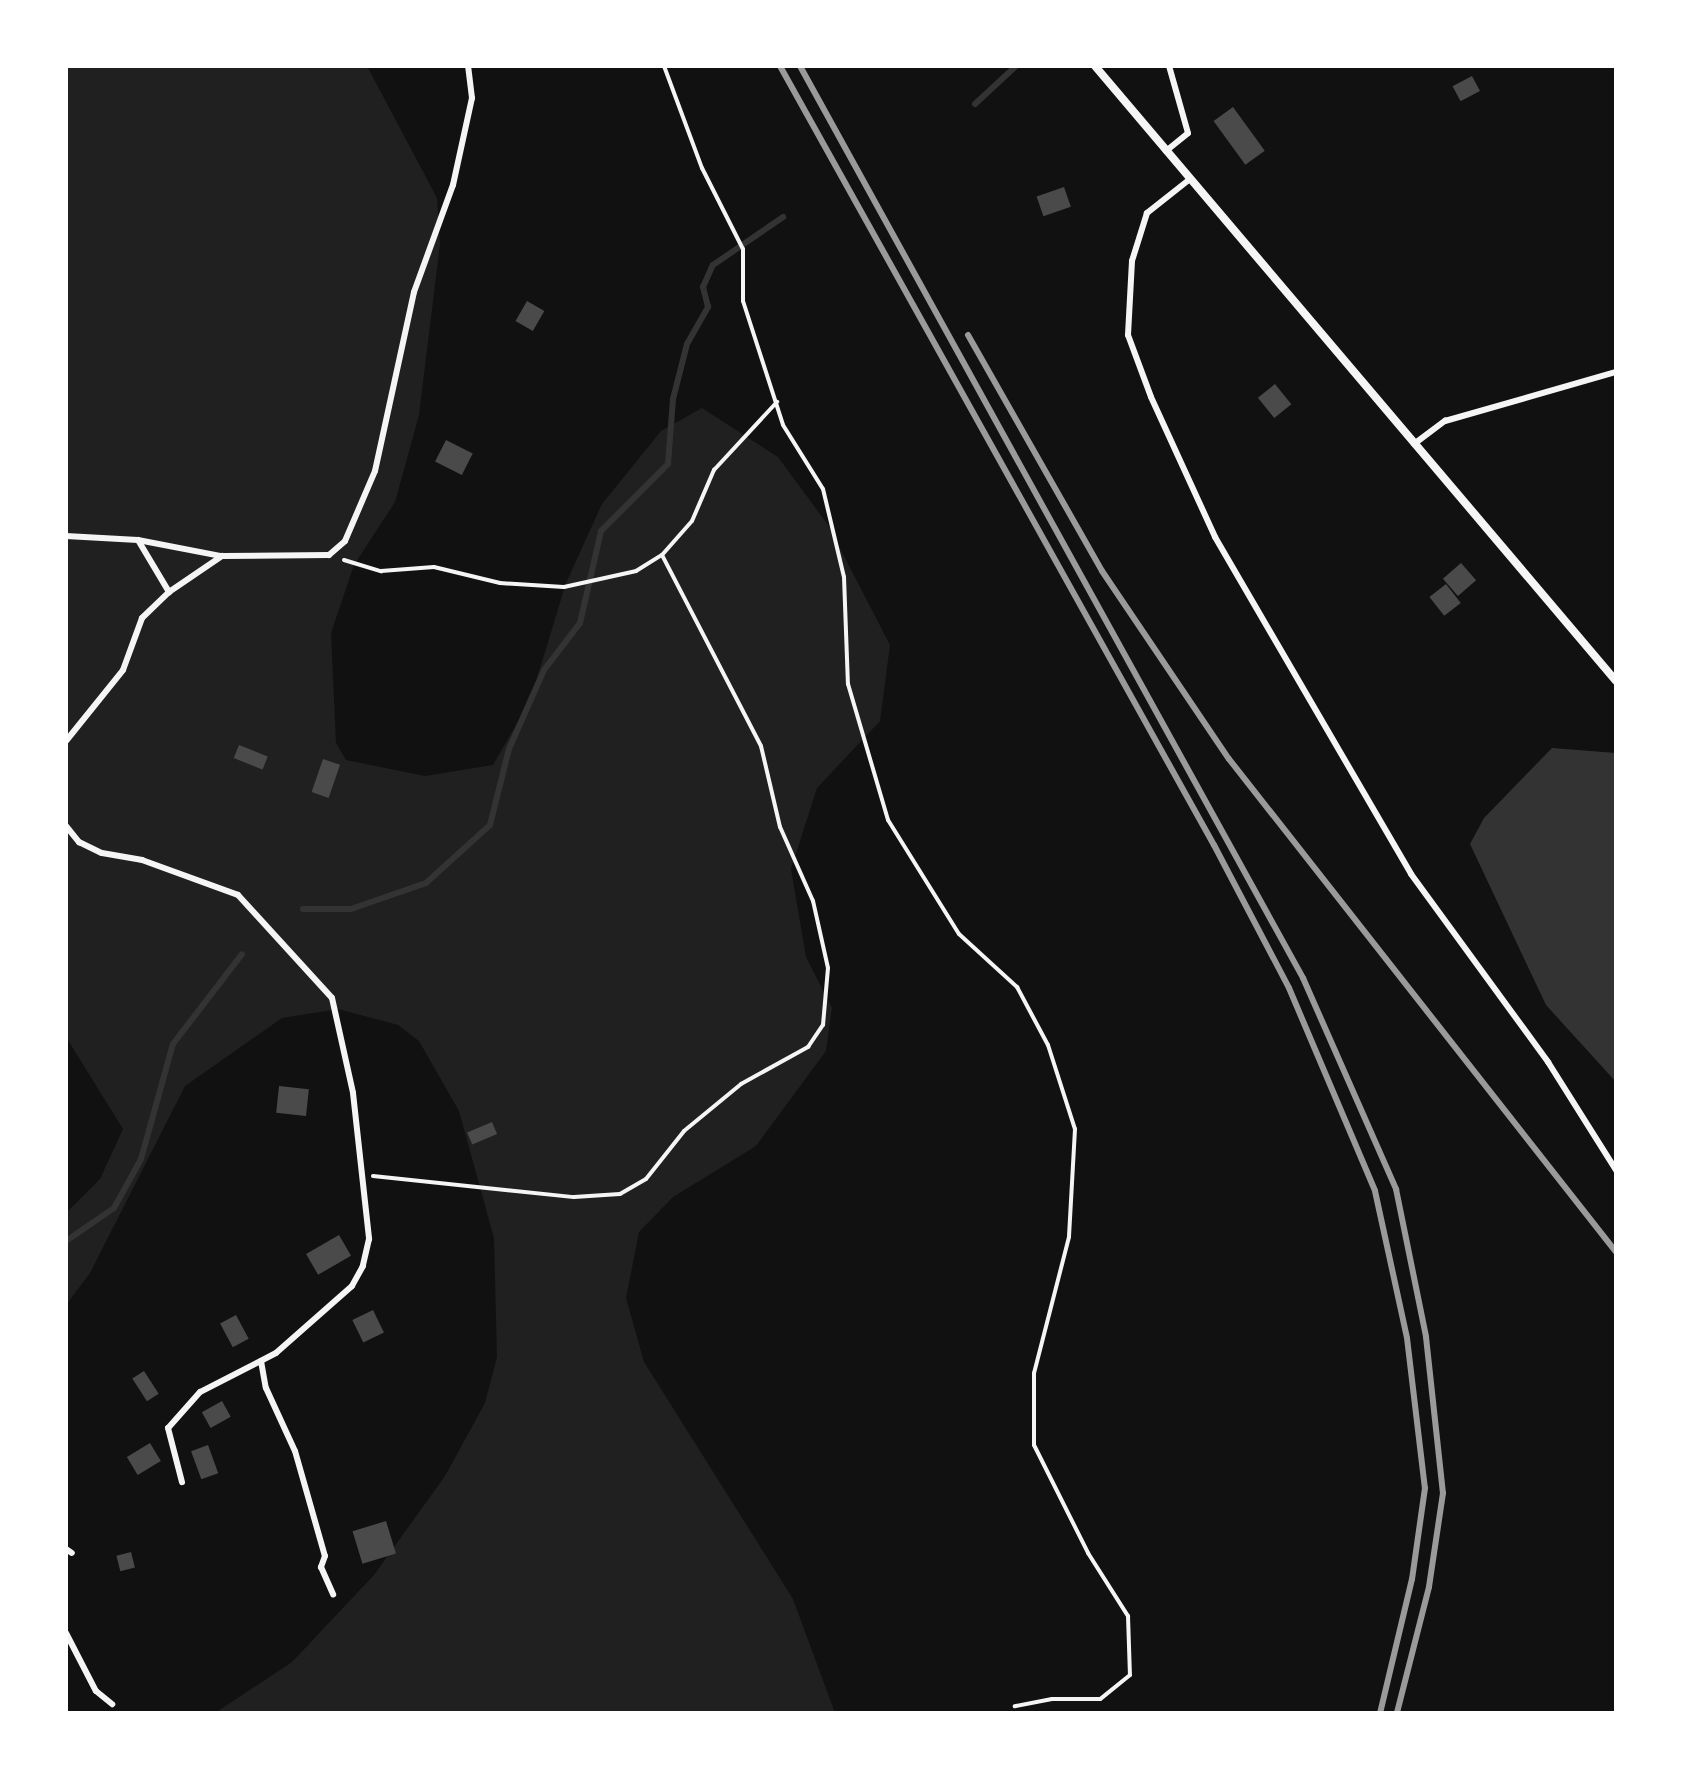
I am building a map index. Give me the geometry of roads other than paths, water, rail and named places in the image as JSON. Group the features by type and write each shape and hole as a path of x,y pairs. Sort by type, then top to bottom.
{"street":[{"path":"1095,66 1616,681"}],"lane":[{"path":"66,536 138,540 222,556 329,555 345,541 361,513 375,471 414,292 453,185 472,98 468,66"},
{"path":"1166,151 1188,133 1169,66"},
{"path":"1190,179 1147,213 1132,261 1128,335 1151,397 1215,537 1411,874 1548,1062 1616,1170"},
{"path":"1414,444 1445,421 1616,372"},
{"path":"138,540 169,592"},
{"path":"66,741 123,670 142,618 169,592 222,556"},
{"path":"66,826 79,842 102,853 199,878 238,895 332,998 353,1093 369,1239 363,1266 352,1286 261,1361 200,1392 168,1428 182,1482"},
{"path":"261,1361 266,1388 295,1451 325,1556 321,1567 333,1594"},
{"path":"66,1633 96,1691 112,1704"}],"waterway":[{"path":"975,104 1016,66"},
{"path":"303,909 351,909 426,883 490,825 509,749 544,670 580,623 601,531 668,464 673,399 687,344 708,307 703,287 713,265 783,217"},
{"path":"66,1241 114,1208 141,1159 173,1044 242,954"}],"railway":[{"path":"780,66 1214,845 1289,988 1375,1191 1407,1338 1425,1488 1412,1579 1380,1713"},
{"path":"800,66 1303,978 1396,1189 1426,1337 1443,1493 1429,1587 1397,1713"},
{"path":"968,335 1102,571 1229,759 1616,1252"}]}
